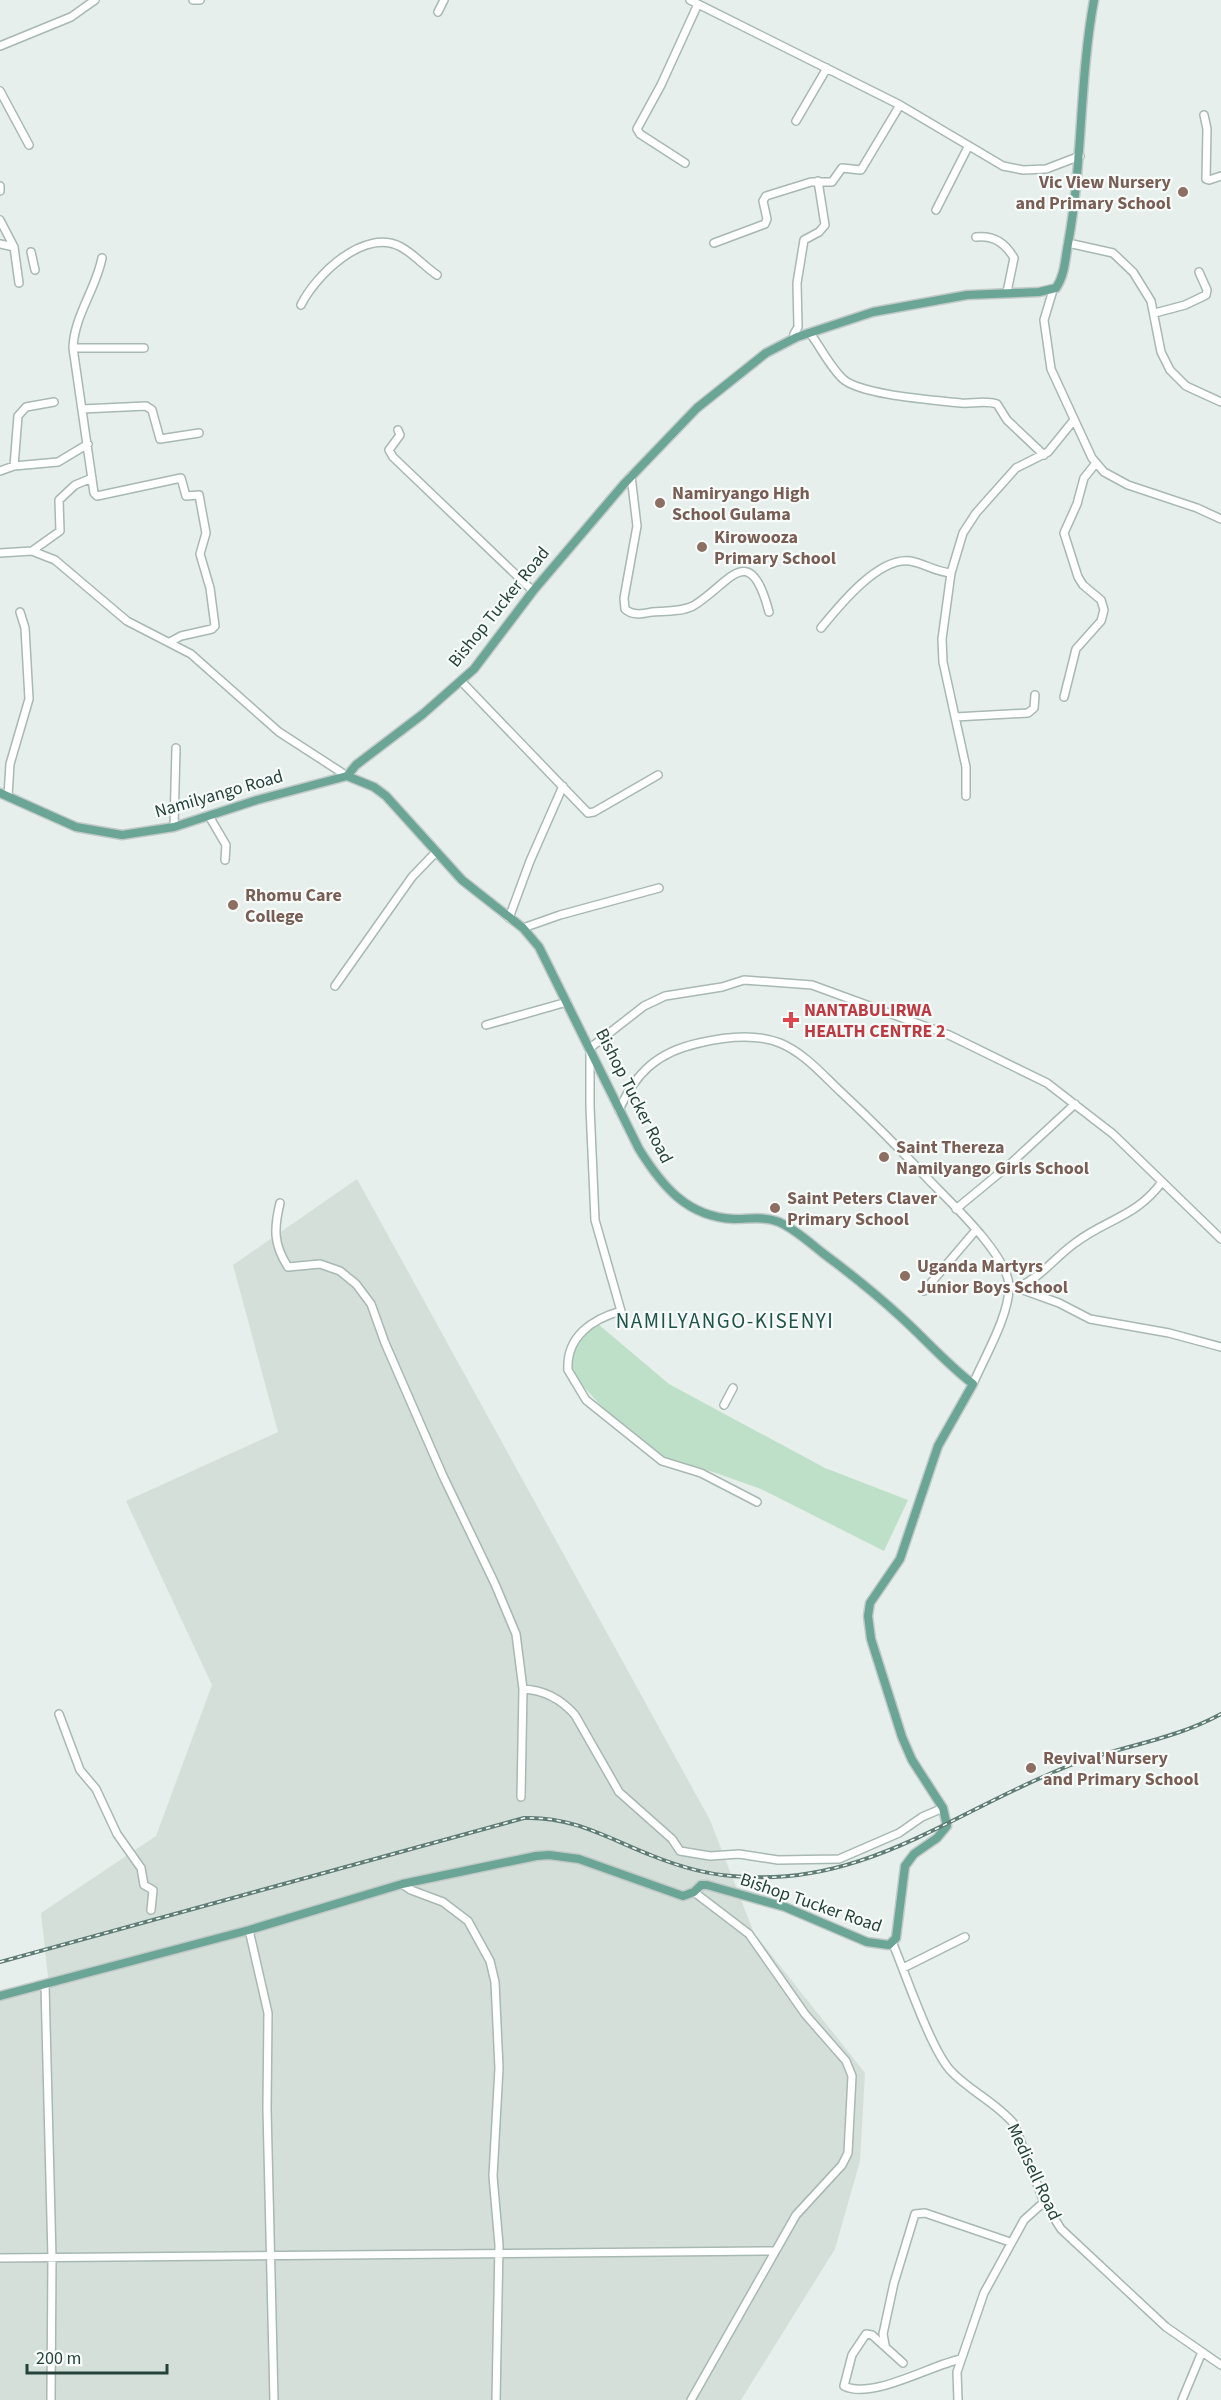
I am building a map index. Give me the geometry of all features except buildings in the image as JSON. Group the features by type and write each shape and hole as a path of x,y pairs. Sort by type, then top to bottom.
{"main road":[{"path":"1053,290 1063,274 1068,243 1080,156 1086,50 1094,0"},
{"name":"Bishop Tucker Road","path":"973,1384 935,1353 905,1321 867,1288 786,1226 771,1219 714,1216 698,1212 684,1203 657,1178 619,1110 539,947 523,928 474,892 386,796 374,787 347,776 356,765 461,681 484,657 533,591 632,476 686,418 727,381 766,353 797,337 873,312 967,295 1053,290"},
{"name":"Namilyango Road","path":"4,795 65,823 122,835 174,827 328,779 347,776"},
{"path":"943,1808 912,1760 902,1737 868,1628 868,1609 900,1559 938,1446 973,1384"},
{"name":"Bishop Tucker Road","path":"0,1996 249,1930 402,1884 549,1854 597,1865 683,1896 694,1892 701,1885 707,1885 785,1907 867,1942 893,1944 905,1866 914,1854 947,1828 943,1808"}],"street":[{"path":"0,46 71,17 95,0"},
{"path":"192,0 200,0"},
{"path":"438,12 444,0"},
{"path":"690,0 900,105 993,162 1023,170 1046,169 1080,156"},
{"path":"685,163 640,134 637,129 661,85 698,4"},
{"path":"796,121 827,68"},
{"path":"0,92 29,145"},
{"path":"714,243 765,224 767,219 763,201 766,196 818,181 832,182 842,168 861,170 900,105"},
{"path":"1204,116 1207,129 1206,179 1221,176"},
{"path":"936,210 968,147"},
{"path":"794,334 798,327 797,283 804,240 819,232 825,225 818,181"},
{"path":"0,186 0,191"},
{"path":"0,220 14,247 19,283"},
{"path":"976,237 994,238 1009,249 1014,258 1007,292"},
{"path":"301,305 309,292 340,259 366,245 385,243 400,246 437,275"},
{"path":"1068,243 1113,253 1143,285 1155,313 1161,352 1170,370 1186,386 1220,400"},
{"path":"0,244 14,247"},
{"path":"31,252 34,270"},
{"path":"102,258 95,283 76,325 73,348 92,477 97,496 180,478 187,496 199,495 206,533 201,557 210,588 215,622 212,629 181,636 171,642"},
{"path":"1155,313 1205,296 1207,290 1199,272"},
{"path":"1053,290 1044,320 1051,369 1096,463 1104,472 1128,485 1197,508 1221,519"},
{"path":"810,333 840,376 850,384 870,391 912,397 960,403 975,401 997,404 1006,420 1044,454"},
{"path":"73,348 144,348"},
{"path":"14,466 18,416 26,407 54,402"},
{"path":"81,409 146,406 152,410 160,439 199,433"},
{"path":"966,796 966,767 944,675 942,639 951,573 963,533 972,519 1016,468 1044,454 1074,420"},
{"path":"398,430 401,434 390,447 391,455 533,591"},
{"path":"0,471 14,466 58,462 88,444"},
{"path":"1064,697 1076,649 1103,616 1104,604 1083,585 1078,577 1064,533 1077,504 1084,478 1096,463"},
{"path":"632,476 638,526 624,598 624,606 628,612 640,614 686,609 698,603 724,579 740,572 747,573 759,582 769,612"},
{"path":"32,551 60,531 59,500 75,486 92,477"},
{"path":"0,553 32,551 55,560 127,621 171,642 202,662 279,732 347,776"},
{"path":"821,628 847,596 861,584 899,562 909,561 939,573 951,573"},
{"path":"4,795 11,760 29,699 26,639 20,612"},
{"path":"461,681 519,740 542,768 591,814 658,775"},
{"path":"955,717 1028,713 1034,708 1035,695"},
{"path":"174,827 176,748"},
{"path":"509,918 530,861 563,786"},
{"path":"209,816 226,845 225,860"},
{"path":"335,986 412,877 436,852"},
{"path":"523,928 560,915 659,888"},
{"path":"757,1502 701,1473 662,1461 586,1400 569,1372 568,1365 578,1333 621,1311 595,1220 590,1048 644,1006 665,996 722,987 744,980 812,985 949,1035 1047,1083 1113,1134 1221,1239"},
{"path":"486,1026 567,1002"},
{"path":"619,1110 632,1087 648,1066 659,1057 686,1046 719,1038 767,1040 795,1051 816,1067 882,1131 976,1230 1002,1265 1013,1286 1059,1303 1090,1320 1169,1333 1221,1347"},
{"path":"956,1209 1008,1166 1075,1104"},
{"path":"1013,1286 1033,1281 1074,1243 1098,1228 1134,1211 1150,1198 1162,1182"},
{"path":"280,1203 274,1226 280,1255 288,1267 320,1264 340,1271 356,1284 371,1304 385,1343 443,1476 516,1634 523,1689 521,1797"},
{"path":"924,1291 976,1230"},
{"path":"973,1384 1013,1286"},
{"path":"724,1405 733,1388"},
{"path":"523,1689 537,1690 567,1705 619,1792 672,1839 680,1851 710,1856 739,1854 778,1860 839,1858 899,1833 922,1816 943,1808"},
{"path":"59,1714 81,1770 96,1789 117,1834 141,1868 144,1885 153,1890 151,1910"},
{"path":"402,1884 411,1890 430,1895 458,1911 468,1921 490,1960 495,1982 499,2068 493,2176 498,2255 496,2400"},
{"path":"691,2400 796,2215 832,2178 848,2153 852,2076 846,2061 805,2014 748,1934 694,1892"},
{"path":"249,1930 268,2013 267,2109 274,2400"},
{"path":"903,1968 965,1937"},
{"name":"Medisell Road","path":"893,1944 945,2063 961,2080 1003,2111 1014,2124 1044,2202 1074,2244 1111,2273 1166,2327 1221,2365"},
{"path":"45,1985 52,2258 51,2400"},
{"path":"958,2400 957,2372 984,2294 1010,2242 1024,2220 1044,2202"},
{"path":"885,2345 883,2334 894,2283 901,2268 904,2244 915,2214 925,2213 1010,2242"},
{"path":"0,2258 775,2251"},
{"path":"903,2363 885,2345 872,2335 866,2334 852,2355 844,2386 851,2389 878,2390 962,2359"},
{"path":"1182,2400 1202,2352"}],"shaded area":[{"path":"357,1179 710,1820 754,1933 865,2073 860,2161 835,2249 741,2400 0,2400 0,1998 49,1986 41,1913 156,1836 212,1685 126,1501 278,1432 233,1265"}],"green space":[{"path":"598,1324 669,1384 825,1468 908,1500 884,1551 761,1489 713,1472 669,1461 619,1425 569,1371 578,1336"}],"railway":[{"path":"0,1962 524,1818 542,1818 575,1825 662,1860 712,1873 732,1876 780,1877 824,1870 867,1858 908,1842 1071,1765 1166,1737 1221,1714"}],"place":[{"name":"Vic View Nursery and Primary School","path":"1183,192"},
{"name":"Namiryango High School Gulama","path":"660,503"},
{"name":"Kirowooza Primary School","path":"702,547"},
{"name":"Rhomu Care College","path":"233,905"},
{"name":"NANTABULIRWA HEALTH CENTRE 2","path":"791,1020"},
{"name":"Saint Thereza Namilyango Girls School","path":"884,1157"},
{"name":"Saint Peters Claver Primary School","path":"775,1208"},
{"name":"Uganda Martyrs Junior Boys School","path":"905,1276"},
{"name":"Revival Nursery and Primary School","path":"1031,1768"}],"district":[{"name":"NAMILYANGO-KISENYI","path":"725,1321"}]}
